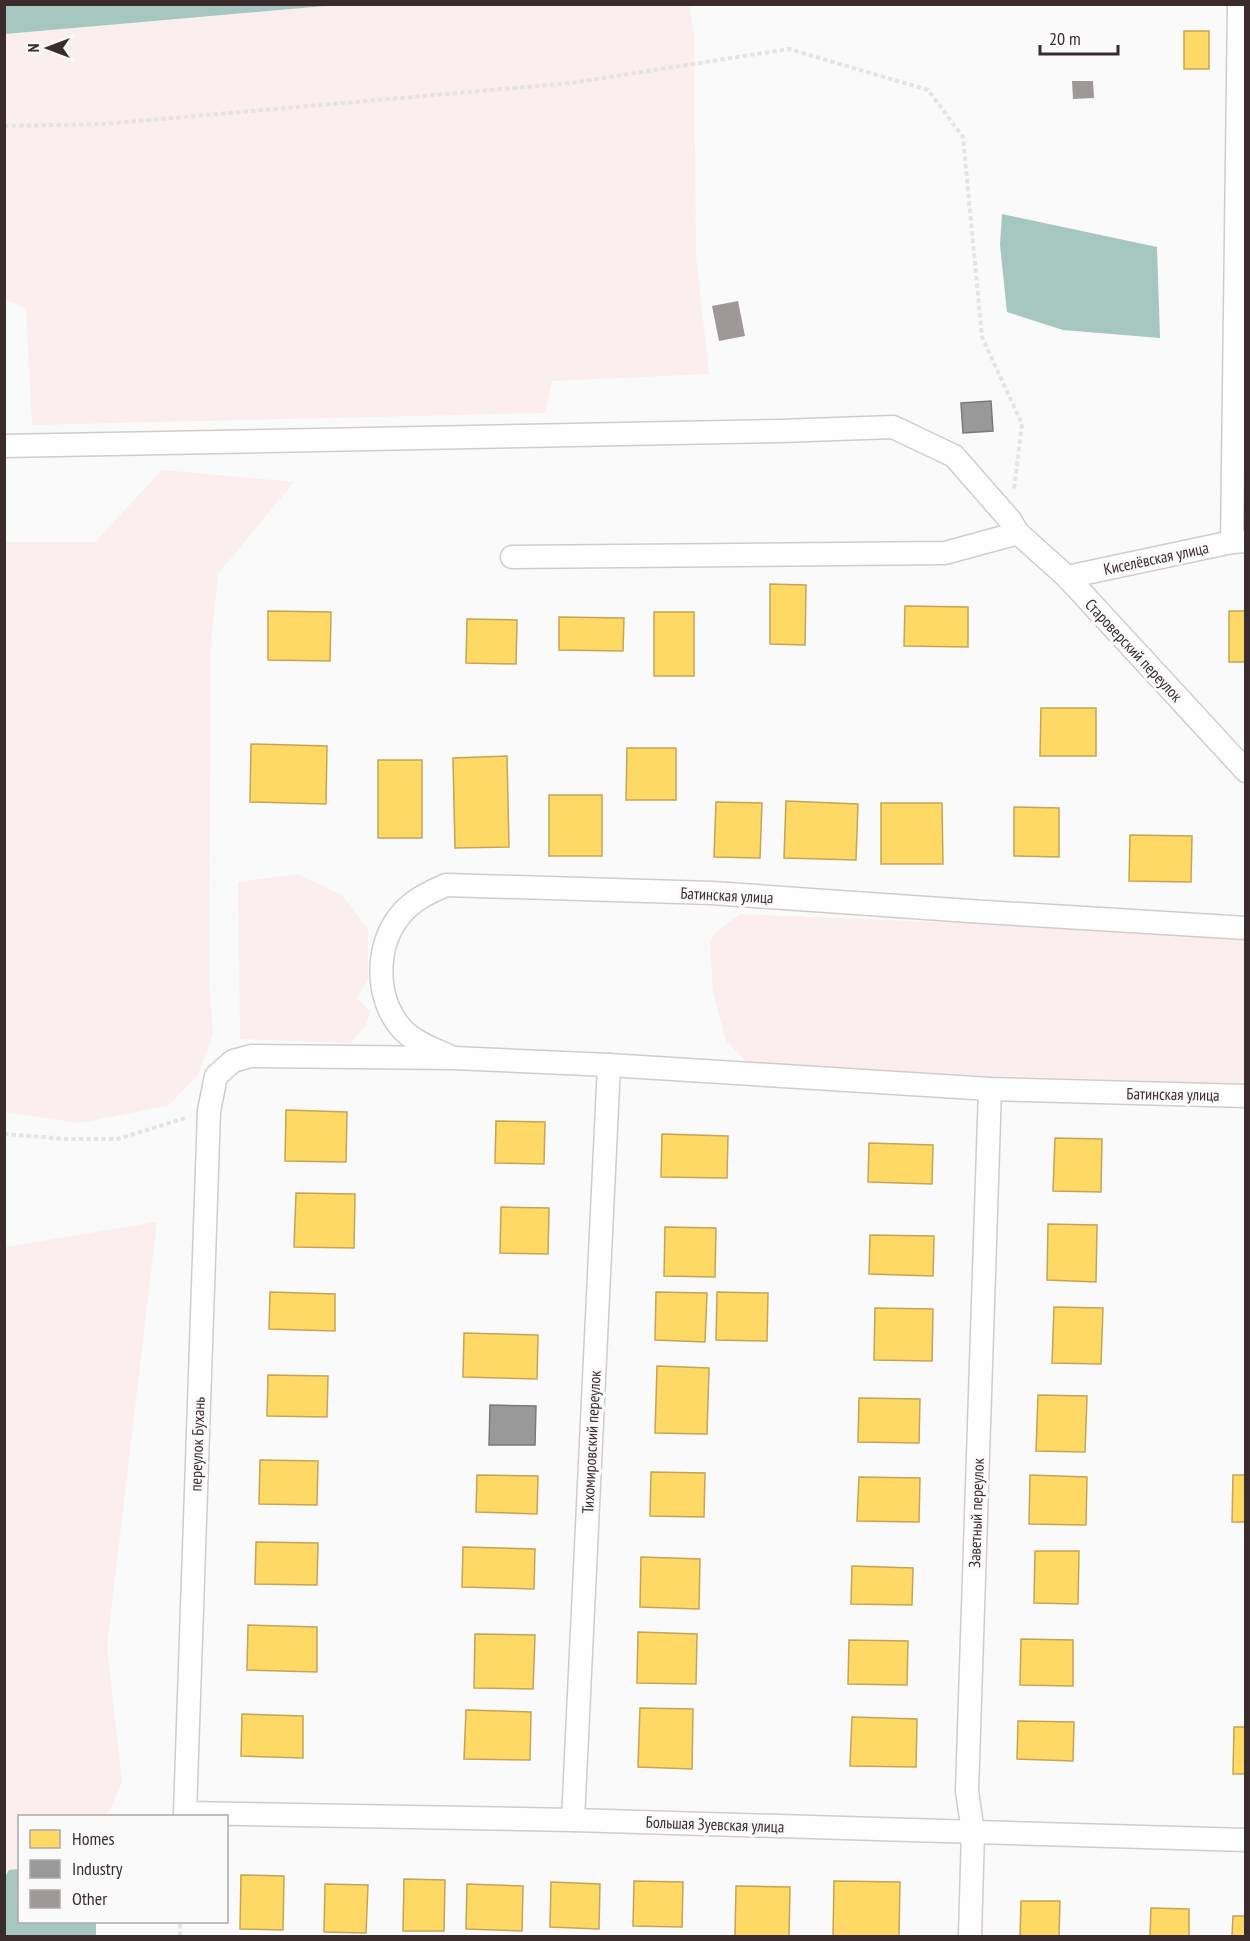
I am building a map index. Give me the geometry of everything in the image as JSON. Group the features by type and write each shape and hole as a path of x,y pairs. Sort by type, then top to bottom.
{"street":[{"path":"1239,4 1239,542"},
{"name":"Староверский переулок","path":"4,446 893,427 954,456 1014,526 1067,577 1245,771"},
{"path":"512,557 945,553 1014,526"},
{"name":"Киселёвская улица","path":"1067,577 1239,542"},
{"name":"Батинская улица","path":"454,1058 405,1032 390,1011 382,987 381,960 388,935 402,913 422,896 446,885 712,893 1245,928"},
{"name":"Батинская улица","path":"216,1076 233,1061 250,1056 454,1058 609,1065 990,1089 1245,1096"},
{"name":"Тихомировский переулок","path":"573,1820 609,1065"},
{"name":"переулок Бухань","path":"184,1813 209,1111 216,1076"},
{"name":"Заветный переулок","path":"970,1936 973,1832 967,1791 990,1089"},
{"name":"Большая Зуевская улица","path":"184,1813 573,1820 1245,1840"}],"path":[{"path":"4,126 104,124 572,83 789,49 928,90 963,137 982,337 1022,424 1014,526"},
{"path":"4,1134 67,1139 118,1139 209,1111"}],"shaded area":[{"path":"5,4 336,4 336,5 5,34"},
{"path":"336,4 689,5 694,36 696,255 709,374 552,381 545,413 32,425 26,308 5,300 4,34"},
{"path":"1002,214 1157,247 1160,338 1063,330 1007,312 1000,245"},
{"path":"162,470 294,482 218,574 211,642 209,980 213,1034 198,1075 168,1106 79,1123 5,1112 5,542 95,542"},
{"path":"297,874 342,895 368,929 368,980 357,998 370,1011 365,1027 350,1043 240,1039 238,882"},
{"path":"740,914 1245,935 1245,1084 752,1068 726,1041 713,992 710,942 715,933"},
{"path":"157,1222 107,1646 122,1782 107,1815 18,1815 18,1881 5,1897 5,1247"},
{"path":"18,1869 18,1923 96,1923 96,1936 6,1936 5,1877 9,1870"}],"building: Homes":[{"path":"1184,31 1209,31 1209,69 1184,69"},
{"path":"770,584 806,585 805,645 770,644"},
{"path":"905,606 968,607 968,647 904,646"},
{"path":"268,611 331,612 330,661 268,660"},
{"path":"1229,611 1246,611 1246,662 1229,662"},
{"path":"654,612 694,612 694,676 654,676"},
{"path":"559,617 624,618 623,651 559,650"},
{"path":"467,619 517,620 516,664 466,663"},
{"path":"1041,708 1096,708 1096,756 1040,756"},
{"path":"251,744 327,746 326,804 250,802"},
{"path":"627,748 676,748 676,800 626,800"},
{"path":"507,756 509,847 455,848 453,758"},
{"path":"378,760 422,760 422,838 378,838"},
{"path":"549,795 602,795 602,856 549,856"},
{"path":"786,801 858,804 856,860 784,858"},
{"path":"716,802 762,803 760,858 714,857"},
{"path":"881,803 942,803 943,864 881,864"},
{"path":"1014,807 1059,808 1059,857 1014,856"},
{"path":"1130,835 1192,836 1191,882 1129,881"},
{"path":"286,1110 347,1112 346,1162 285,1161"},
{"path":"496,1121 545,1122 544,1164 495,1163"},
{"path":"662,1134 728,1136 727,1178 661,1177"},
{"path":"1055,1138 1102,1139 1101,1192 1053,1191"},
{"path":"869,1143 933,1145 932,1184 868,1182"},
{"path":"296,1193 355,1194 354,1248 294,1247"},
{"path":"501,1207 549,1208 548,1254 500,1253"},
{"path":"1048,1224 1097,1225 1096,1282 1047,1280"},
{"path":"665,1227 716,1228 715,1277 664,1276"},
{"path":"870,1235 934,1236 933,1276 869,1274"},
{"path":"270,1292 335,1294 335,1331 269,1329"},
{"path":"656,1292 707,1293 705,1342 655,1340"},
{"path":"717,1292 768,1293 767,1341 716,1340"},
{"path":"1054,1307 1103,1308 1101,1364 1052,1363"},
{"path":"875,1308 933,1309 932,1361 874,1360"},
{"path":"464,1333 538,1335 537,1379 463,1377"},
{"path":"657,1366 709,1368 707,1434 655,1433"},
{"path":"268,1375 328,1376 327,1417 267,1416"},
{"path":"1038,1395 1087,1396 1085,1452 1036,1451"},
{"path":"859,1398 920,1399 919,1443 858,1442"},
{"path":"260,1460 318,1461 317,1505 259,1504"},
{"path":"651,1472 705,1473 704,1517 650,1516"},
{"path":"477,1475 538,1476 537,1514 476,1512"},
{"path":"1030,1475 1087,1477 1086,1525 1029,1524"},
{"path":"1233,1475 1246,1475 1246,1522 1232,1522"},
{"path":"859,1477 920,1478 919,1522 857,1521"},
{"path":"256,1542 318,1543 317,1585 255,1584"},
{"path":"463,1547 535,1549 534,1589 462,1587"},
{"path":"1035,1551 1079,1551 1078,1604 1034,1603"},
{"path":"641,1557 700,1559 699,1609 640,1607"},
{"path":"852,1566 913,1568 912,1605 851,1604"},
{"path":"248,1625 317,1627 317,1672 247,1670"},
{"path":"638,1632 697,1634 696,1684 637,1683"},
{"path":"475,1634 535,1635 533,1689 474,1688"},
{"path":"1021,1639 1073,1640 1073,1686 1020,1685"},
{"path":"849,1640 908,1641 907,1685 848,1684"},
{"path":"640,1708 693,1709 692,1769 638,1767"},
{"path":"466,1710 531,1712 530,1760 464,1759"},
{"path":"242,1714 303,1716 303,1758 241,1756"},
{"path":"852,1717 917,1719 916,1767 850,1766"},
{"path":"1018,1721 1074,1722 1073,1761 1017,1759"},
{"path":"1234,1727 1246,1727 1246,1774 1233,1774"},
{"path":"241,1875 284,1876 283,1930 240,1929"},
{"path":"404,1879 445,1880 444,1931 403,1931"},
{"path":"634,1881 683,1882 682,1927 633,1926"},
{"path":"834,1881 900,1882 899,1936 833,1936"},
{"path":"551,1882 600,1884 599,1929 550,1927"},
{"path":"325,1884 368,1885 366,1933 324,1932"},
{"path":"467,1884 523,1886 522,1931 466,1929"},
{"path":"736,1886 790,1887 789,1936 735,1936"},
{"path":"1021,1901 1060,1901 1059,1936 1020,1936"},
{"path":"1151,1908 1189,1909 1189,1936 1150,1936"},
{"path":"1233,1916 1246,1916 1246,1936 1232,1936"}],"building: Industry":[{"path":"991,401 993,431 963,433 961,403"},
{"path":"490,1405 536,1406 535,1445 489,1445"}],"building: Other":[{"path":"1072,81 1093,81 1094,98 1073,99"},
{"path":"738,301 745,336 719,341 712,306"}]}
